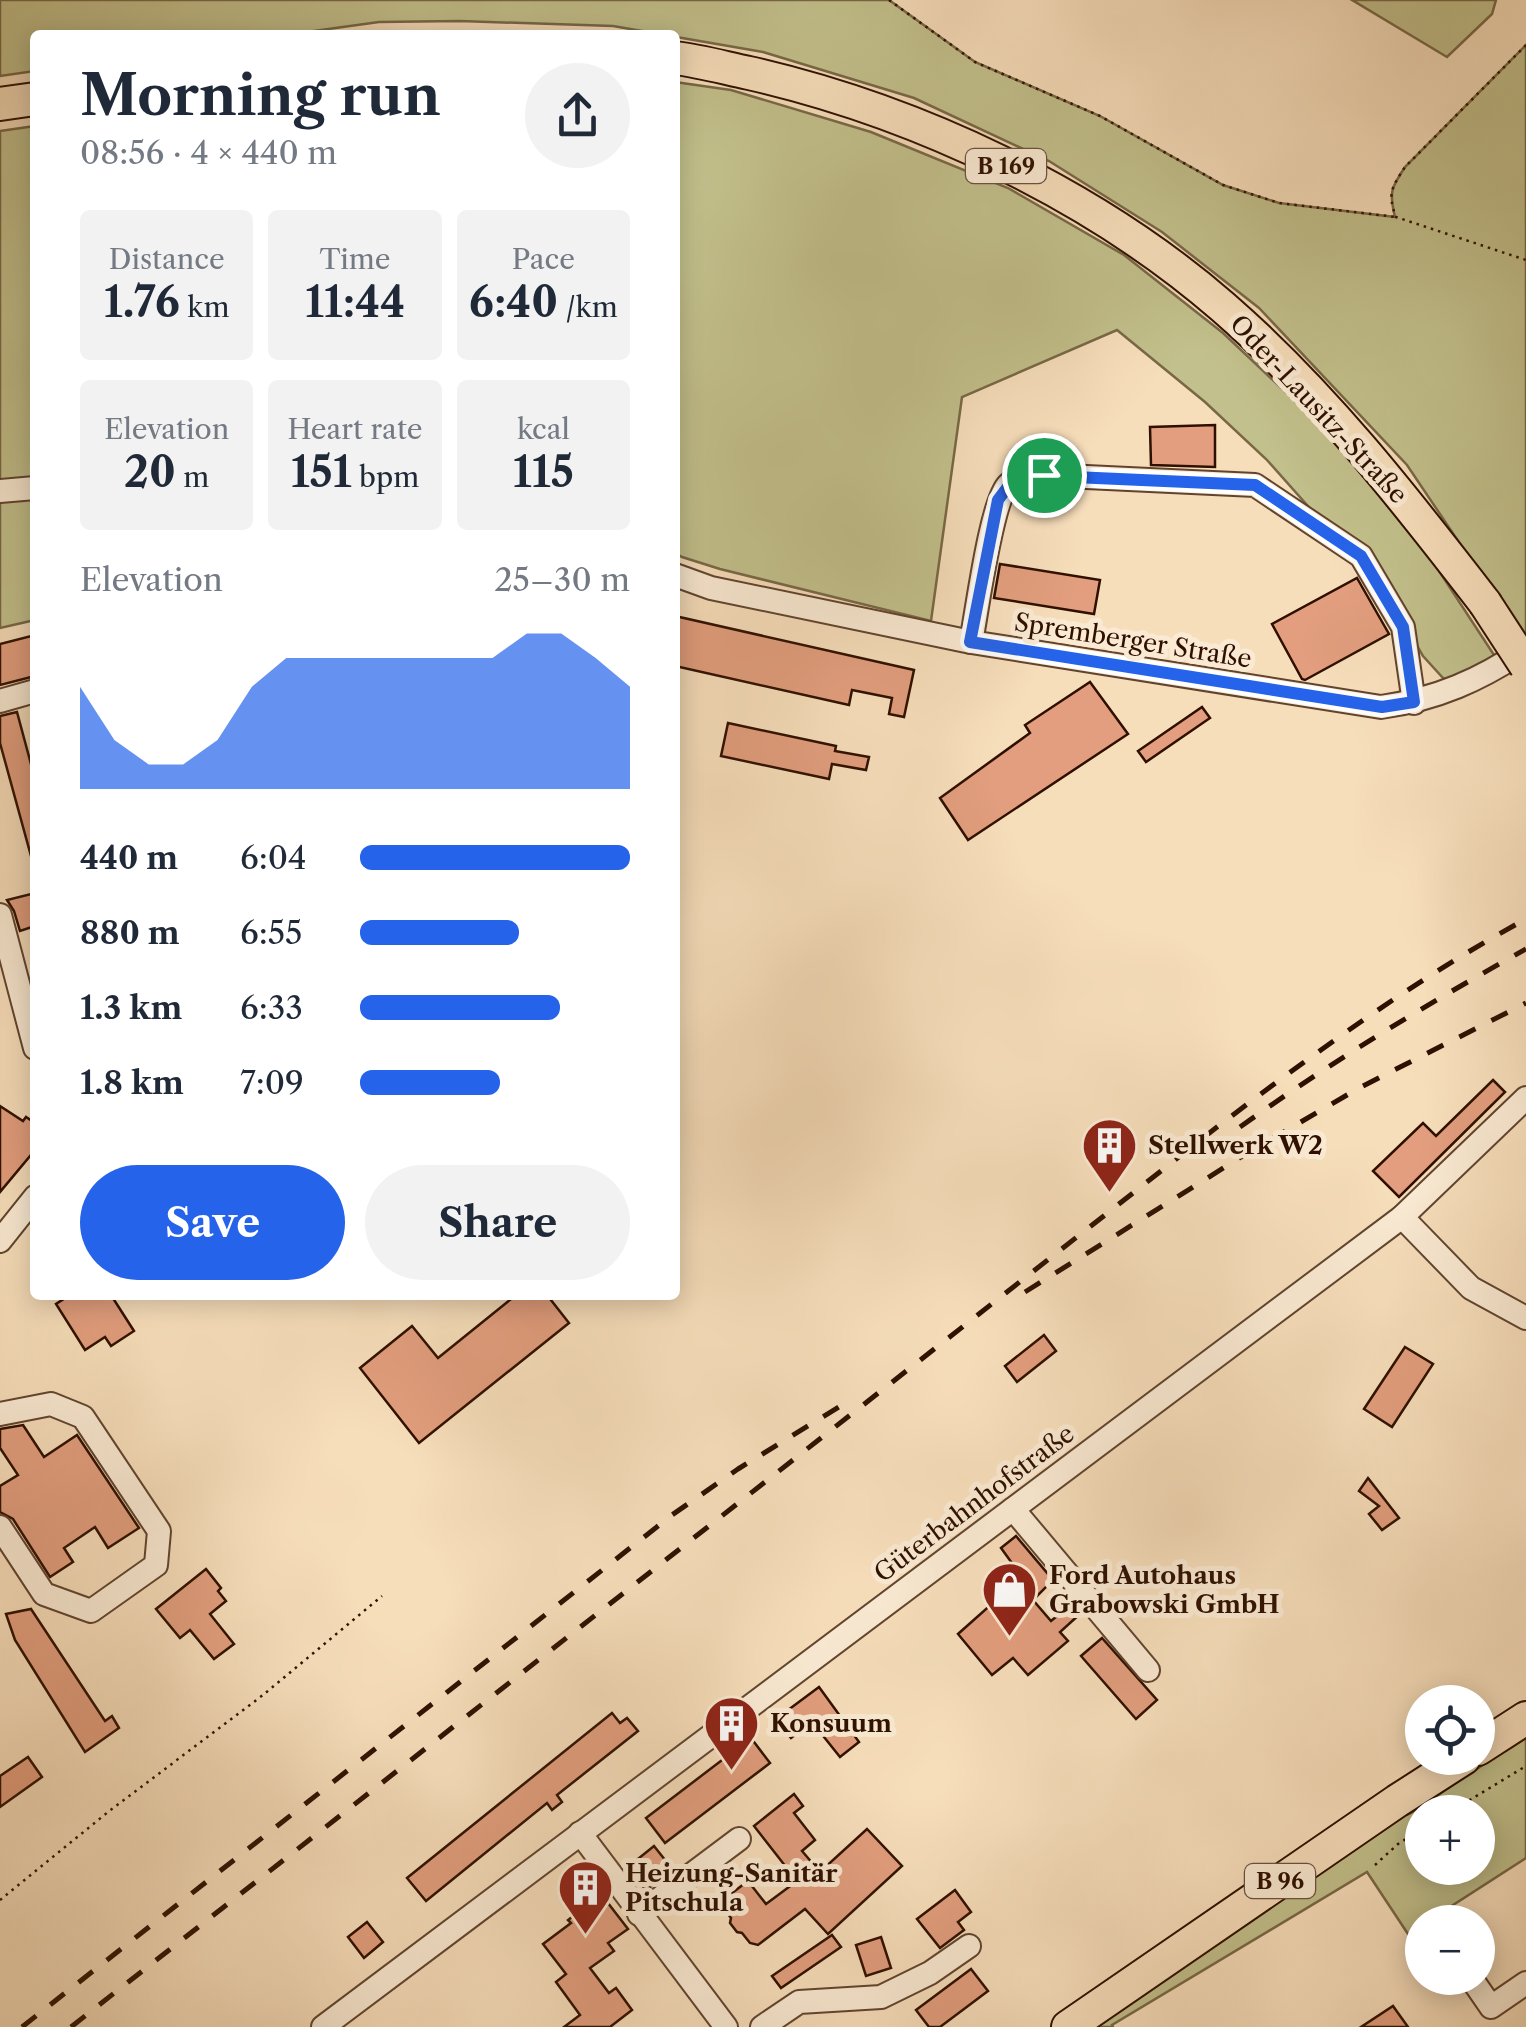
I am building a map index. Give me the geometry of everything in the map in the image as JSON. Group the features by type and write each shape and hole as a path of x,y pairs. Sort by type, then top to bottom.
{"highway":[{"name":"Oder-Lausitz-Straße","path":"680,59 847,99 924,128 1050,189 1165,262 1222,306 1289,369 1384,473 1523,656"},
{"path":"0,104 30,100"},
{"path":"1495,1738 1526,1718"},
{"name":"B 96","path":"1068,2027 1436,1775"}],"street":[{"path":"970,642 997,504 1013,480 1044,475 1255,485 1361,556 1403,627 1414,702"},
{"path":"0,491 30,488"},
{"name":"Spremberger Straße","path":"680,577 711,588 970,642 1382,707 1414,702 1466,685 1523,656"},
{"path":"0,701 30,692"},
{"path":"0,916 30,1029"},
{"name":"Güterbahnhofstraße","path":"324,2027 1402,1217 1526,1098"},
{"path":"0,1241 30,1203"},
{"path":"1402,1217 1471,1288 1526,1318"},
{"path":"0,1414 51,1404 83,1417 158,1531 156,1565 91,1611 44,1594 0,1527"},
{"path":"1013,1508 1148,1670"},
{"path":"580,1834 726,2027"},
{"path":"639,1914 739,1838"},
{"path":"762,2027 799,2002 881,1997 930,1974 970,1946"},
{"path":"1483,1995 1491,2007 1526,1983"}],"path":[{"path":"888,0 974,62 1100,116 1223,185 1279,202 1396,217 1526,260"},
{"path":"1396,217 1390,204 1391,188 1405,167 1526,45"},
{"path":"0,1900 108,1812 263,1695 382,1596"},
{"path":"1478,1795 1526,1766"},
{"path":"1374,1865 1405,1840"}],"shaded area":[{"path":"0,0 889,0 975,62 1100,116 1223,185 1279,203 1395,217 1392,190 1405,167 1526,45 1526,638 1407,465 1259,308 1162,232 1049,161 914,98 763,52 680,38 680,30 460,21 379,22 321,30 30,30 30,72 0,76"},
{"path":"1352,0 1496,0 1492,14 1447,57"},
{"path":"680,83 731,90 871,132 1008,188 1124,255 1223,333 1344,447 1405,519 1496,658 1452,682 1443,678 1423,656 1357,540 1323,523 1266,459 1205,402 1117,330 962,397 931,621 682,557"},
{"path":"30,127 30,485 0,486 0,131"},
{"path":"30,499 30,621 0,628 0,502"},
{"path":"1526,1736 1526,1858 1495,1878 1495,1795 1438,1795 1468,1775 1495,1775 1495,1757"},
{"path":"1405,1816 1405,1885 1484,1885 1453,1905 1405,1905 1405,1929 1367,1872 1113,2027 1083,2027 1375,1828"}],"building":[{"path":"1215,425 1215,467 1151,465 1150,427"},
{"path":"1000,564 1100,580 1094,614 994,598"},
{"path":"1357,578 1389,634 1302,679 1272,624"},
{"path":"680,617 914,670 904,717 889,714 892,698 852,690 849,705 680,667"},
{"path":"30,636 30,677 0,685 0,644"},
{"path":"1090,682 1128,734 968,840 940,798 1030,733 1025,725"},
{"path":"1202,707 1210,718 1146,762 1138,751"},
{"path":"17,712 30,760 30,852 0,743 0,716"},
{"path":"728,723 869,757 866,770 832,764 829,779 721,756"},
{"path":"30,894 30,928 20,931 7,900"},
{"path":"1493,1080 1505,1092 1399,1197 1373,1171 1423,1123 1436,1136"},
{"path":"0,1106 23,1121 26,1117 30,1120 30,1156 0,1192"},
{"path":"62,1300 114,1300 134,1331 111,1346 105,1337 85,1350 56,1304"},
{"path":"510,1300 551,1300 569,1323 419,1443 360,1368 412,1326 438,1358"},
{"path":"1044,1335 1056,1351 1017,1382 1005,1366"},
{"path":"1405,1347 1433,1364 1392,1427 1364,1409"},
{"path":"23,1425 44,1457 77,1435 139,1528 108,1548 95,1527 64,1548 73,1562 50,1577 13,1519 0,1512 0,1486 18,1475 0,1448 0,1429"},
{"path":"1368,1478 1399,1518 1382,1530 1369,1514 1379,1506 1359,1491"},
{"path":"1016,1536 1053,1580 1033,1600 1051,1621 1073,1603 1081,1613 1060,1632 1068,1641 1028,1675 1013,1658 992,1675 958,1634 1022,1577 1001,1548"},
{"path":"206,1569 226,1601 210,1614 234,1644 214,1659 190,1630 180,1638 156,1609"},
{"path":"31,1609 105,1721 112,1716 119,1728 85,1752 15,1640 6,1614"},
{"path":"1102,1638 1157,1700 1136,1719 1081,1656"},
{"path":"819,1687 859,1742 840,1757 812,1722 791,1738 776,1719"},
{"path":"612,1713 620,1723 627,1718 638,1731 557,1795 562,1802 552,1810 547,1803 426,1901 407,1878"},
{"path":"751,1738 770,1763 665,1843 646,1818"},
{"path":"28,1757 42,1777 0,1807 0,1776"},
{"path":"794,1794 803,1806 794,1813 815,1840 802,1851 820,1872 867,1829 902,1866 828,1934 805,1909 758,1945 750,1943 730,1923 724,1899 748,1881 766,1904 797,1881 754,1826"},
{"path":"654,1846 673,1870 646,1890 628,1867"},
{"path":"955,1890 971,1912 958,1922 964,1930 940,1948 917,1919"},
{"path":"601,1894 628,1929 608,1943 614,1951 590,1968 609,1993 616,1988 632,2010 610,2027 564,2027 580,2015 556,1982 566,1974 543,1944"},
{"path":"367,1922 383,1942 364,1958 348,1937"},
{"path":"832,1935 841,1947 781,1988 772,1976"},
{"path":"881,1937 891,1968 866,1976 856,1945"},
{"path":"971,1969 988,1991 940,2027 929,2027 916,2010"},
{"path":"1393,2006 1408,2027 1361,2027"}],"railway":[{"path":"71,2027 1217,1127 1368,1017 1526,919"},
{"path":"1240,1127 1380,1034 1526,949"},
{"path":"1025,1292 1359,1088 1526,1003"},
{"path":"22,2027 672,1515 842,1405"}],"place":[{"name":"Stellwerk W2","path":"1109,1194"},
{"name":"Ford Autohaus Grabowski GmbH","path":"1010,1638"},
{"name":"Konsuum","path":"731,1772"},
{"name":"Heizung-Sanitär Pitschula","path":"586,1936"}],"route":[{"path":"1044,475 1255,485 1361,556 1403,627 1414,702 1382,707 970,642 998,500 1013,480 1044,475"}]}
